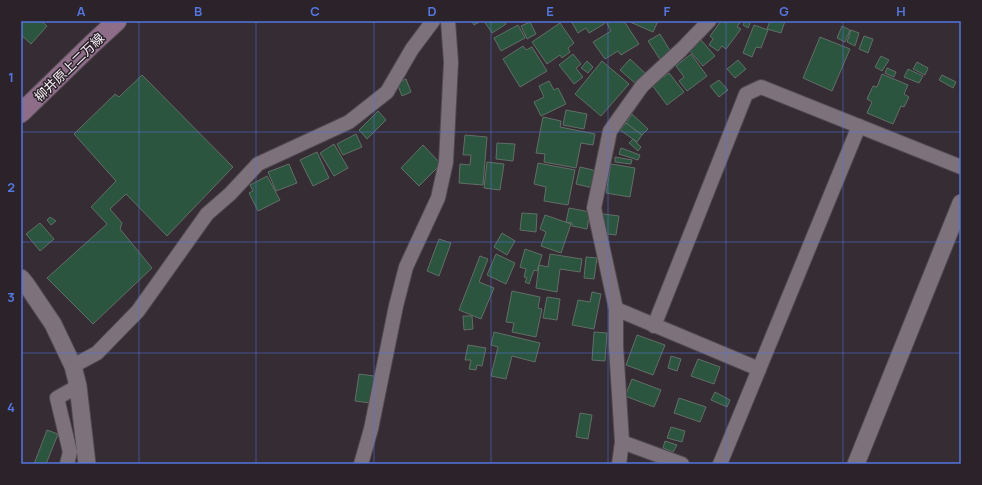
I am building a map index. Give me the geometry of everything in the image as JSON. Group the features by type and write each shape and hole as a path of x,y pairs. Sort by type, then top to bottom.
{"main road":[{"name":"柳井原上二万線","path":"21,113 117,21"}],"street":[{"path":"73,366 97,353 138,311 207,214 230,194 258,164 349,122 387,92 412,49 433,21"},
{"path":"361,464 371,429 396,306 406,267 438,198 446,162 451,62 448,21"},
{"path":"619,464 622,442 616,346 616,310 594,208 610,131 642,86 681,50 709,21"},
{"path":"654,326 746,94 761,87 961,168"},
{"path":"720,464 859,126"},
{"path":"856,464 959,213"},
{"path":"21,278 53,324 73,366 78,386 87,464"},
{"path":"616,310 759,369"},
{"path":"67,464 70,452 58,398 78,386"},
{"path":"622,442 682,464"}],"building":[{"path":"23,21 41,21 47,26 31,44 21,35 21,24"},
{"path":"472,21 481,21 474,25"},
{"path":"484,21 504,21 506,24 492,33"},
{"path":"571,21 606,21 604,24 589,33 586,28 578,33"},
{"path":"624,21 639,44 621,55 618,51 605,59 593,42 611,31 606,22"},
{"path":"630,21 658,21 653,32"},
{"path":"721,21 741,21 737,27 741,29 726,49 722,46 718,51 709,45 713,39 710,36"},
{"path":"745,21 751,21 748,28 743,25"},
{"path":"770,21 785,21 781,33 767,29"},
{"path":"530,22 536,34 527,39 521,26"},
{"path":"560,23 574,43 568,48 570,52 562,58 560,55 547,64 532,42"},
{"path":"518,25 525,38 501,51 494,38"},
{"path":"754,25 768,30 761,48 756,47 752,57 743,53"},
{"path":"842,26 850,30 845,42 837,38"},
{"path":"851,30 859,33 855,46 847,42"},
{"path":"660,34 672,54 661,61 648,41"},
{"path":"864,36 873,39 868,53 859,49"},
{"path":"820,37 850,49 832,91 803,78"},
{"path":"701,40 715,56 703,66 689,50"},
{"path":"523,46 526,50 532,47 547,71 520,87 503,59"},
{"path":"573,54 581,64 576,68 583,77 574,84 559,65"},
{"path":"691,54 707,76 687,91 679,81 684,77 676,66"},
{"path":"881,56 889,60 882,71 875,67"},
{"path":"630,59 646,74 636,84 620,70"},
{"path":"738,60 746,69 735,78 727,69"},
{"path":"587,61 593,67 588,73 581,68"},
{"path":"602,61 629,84 601,116 575,94"},
{"path":"917,62 928,68 925,75 913,69"},
{"path":"887,68 896,72 894,77 885,73"},
{"path":"908,69 923,76 919,83 904,77"},
{"path":"669,73 684,92 667,105 652,85"},
{"path":"882,74 908,85 904,94 909,97 904,107 901,106 893,124 867,113 872,102 867,99 873,86 877,87"},
{"path":"142,75 233,167 167,236 126,194 110,209 122,223 120,229 152,268 93,324 47,278 107,224 91,207 116,181 74,134 115,94 119,97"},
{"path":"942,75 956,82 953,88 939,80"},
{"path":"406,79 411,92 402,96 397,83"},
{"path":"719,80 728,90 719,97 710,86"},
{"path":"549,81 554,90 558,88 566,104 541,116 534,102 544,97 539,86"},
{"path":"566,110 587,114 584,129 563,125"},
{"path":"378,111 386,120 367,139 359,130"},
{"path":"632,114 648,129 642,135 626,123"},
{"path":"543,117 561,121 560,127 595,134 593,145 581,143 576,168 544,162 545,154 536,153"},
{"path":"626,123 642,135 637,142 620,130"},
{"path":"356,134 362,147 343,155 337,144"},
{"path":"465,135 487,137 483,185 459,183 460,164 470,165 471,155 463,155"},
{"path":"633,139 641,147 638,151 629,143"},
{"path":"497,143 515,144 513,161 496,159"},
{"path":"334,144 348,168 334,176 320,153"},
{"path":"423,145 441,164 419,186 401,168"},
{"path":"621,148 640,155 638,160 619,154"},
{"path":"317,152 329,178 313,186 300,160"},
{"path":"615,157 632,160 631,164 615,162"},
{"path":"487,162 504,164 500,190 484,188"},
{"path":"538,163 575,170 568,205 544,201 546,187 534,184"},
{"path":"289,164 297,183 276,191 268,172"},
{"path":"611,164 635,168 630,197 606,193"},
{"path":"580,167 597,171 593,188 576,184"},
{"path":"267,176 280,200 258,211 249,193 253,191 250,185"},
{"path":"569,208 590,212 587,229 572,226 572,223 566,222"},
{"path":"522,213 537,214 536,232 520,230"},
{"path":"603,214 619,216 616,235 600,233"},
{"path":"545,215 571,224 561,253 541,246 546,232 540,229"},
{"path":"50,217 56,221 51,225 47,220"},
{"path":"40,223 54,239 40,251 26,234"},
{"path":"502,233 515,241 507,255 494,247"},
{"path":"439,239 451,243 439,276 427,271"},
{"path":"525,249 542,255 537,271 534,270 529,284 525,282 527,278 524,277 526,269 520,267"},
{"path":"496,254 515,263 506,284 487,275"},
{"path":"550,254 582,259 580,272 560,269 557,292 536,288 539,265 548,267"},
{"path":"480,256 488,259 479,282 494,288 481,319 459,310"},
{"path":"586,257 597,258 594,279 584,278"},
{"path":"512,291 540,297 538,308 542,309 536,337 512,332 514,323 506,322"},
{"path":"592,292 601,294 594,329 572,325 578,300 590,302"},
{"path":"547,297 560,299 557,320 543,318"},
{"path":"463,316 472,316 473,329 464,330"},
{"path":"494,332 540,343 535,362 512,356 506,379 491,376 498,347 491,345"},
{"path":"594,332 607,333 605,361 592,360"},
{"path":"637,335 665,345 653,375 626,365"},
{"path":"468,345 486,348 482,366 477,365 476,370 469,369 471,360 465,360"},
{"path":"671,356 681,359 677,371 668,368"},
{"path":"698,359 720,367 714,384 691,376"},
{"path":"359,374 374,376 370,403 355,401"},
{"path":"632,379 661,390 654,407 625,396"},
{"path":"715,392 730,400 727,407 711,400"},
{"path":"679,398 706,407 700,422 674,413"},
{"path":"580,413 592,415 588,439 576,437"},
{"path":"671,427 685,431 682,442 667,438"},
{"path":"47,430 58,434 46,464 34,464"},
{"path":"665,441 677,445 673,452 663,448"}]}
